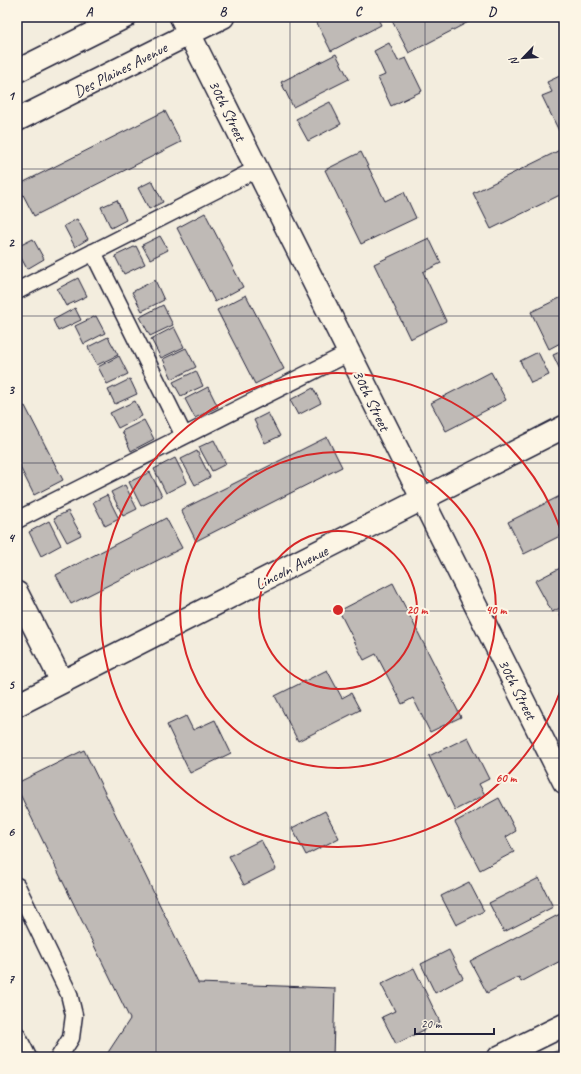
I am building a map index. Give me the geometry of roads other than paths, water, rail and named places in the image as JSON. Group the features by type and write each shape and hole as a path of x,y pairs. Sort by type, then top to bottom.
{"street":[{"path":"17,72 126,17"},
{"name":"Des Plaines Avenue","path":"17,120 186,25 223,17"},
{"name":"30th Street","path":"186,25 564,782"},
{"name":"Lincoln Avenue","path":"17,705 564,427"},
{"path":"17,592 62,682"},
{"path":"509,1055 564,1024"}],"lane":[{"path":"17,291 257,169"},
{"path":"93,252 184,436"},
{"path":"17,520 349,353"},
{"path":"17,886 69,994 74,1015 70,1038 59,1057"},
{"path":"17,1035 28,1057"}]}
